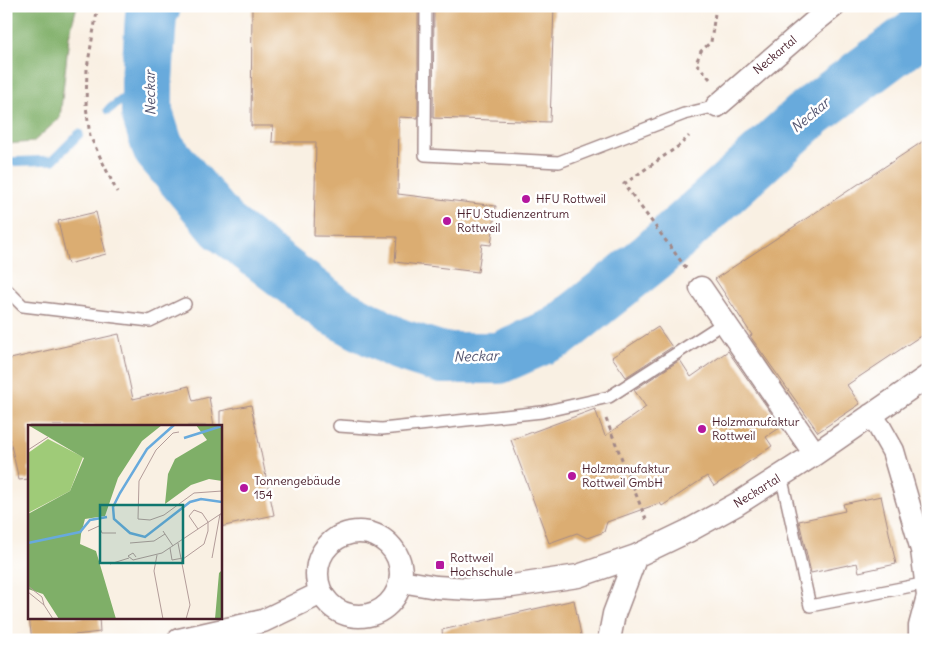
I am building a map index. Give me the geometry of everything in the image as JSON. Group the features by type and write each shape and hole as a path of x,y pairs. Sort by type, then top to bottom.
{"street":[{"name":"Neckartal","path":"722,101 834,6"},
{"path":"702,288 815,454"},
{"name":"Neckartal","path":"401,582 471,589 512,586 578,576 646,551 688,531 736,504 815,454 928,376"},
{"path":"871,415 893,451 922,550 927,592 920,626 920,640"},
{"path":"357,532 370,533 381,538 391,546 398,556 401,582 397,594 389,604 378,612 365,616 352,616 340,612 329,604 321,593 317,580 317,566 322,552 331,542 343,535 357,532"},
{"path":"609,640 614,614 646,551"},
{"path":"179,640 263,621 321,593"}],"lane":[{"path":"426,6 425,155 559,162 722,101"},
{"path":"6,288 24,306 150,321 184,304"},
{"path":"340,426 382,429 542,412 609,397 725,322"},
{"path":"781,476 810,606 927,592"}],"path":[{"path":"98,6 87,68 86,106 90,136 117,192"},
{"path":"702,288 628,192 624,184 680,145 722,101 696,63 701,51 711,42 716,6"},
{"path":"599,399 646,551"}],"green space":[{"path":"6,6 77,6 69,36 60,118 33,142 6,144"}],"building":[{"path":"252,6 418,6 418,118 399,117 398,194 496,206 491,245 482,244 478,272 395,262 397,237 314,236 316,142 272,142 273,126 251,126"},
{"path":"434,6 554,6 550,122 433,118"},
{"path":"928,138 928,331 847,385 860,404 818,432 750,336 752,335 715,279"},
{"path":"96,212 106,254 68,264 58,221"},
{"path":"658,327 672,347 626,377 612,357"},
{"path":"119,334 133,399 189,386 193,401 209,397 214,425 28,425 28,479 19,480 6,423 6,360"},
{"path":"728,351 781,427 766,437 772,446 714,486 707,476 662,506 660,503 607,522 604,532 587,538 577,533 549,543 511,440 595,409 605,436 646,407 634,390 680,360 691,377"},
{"name":"Tonnengebäude 154","path":"251,405 274,515 221,527 220,411"},
{"path":"881,496 896,564 859,572 857,563 811,573 799,521 845,511 843,504"},
{"path":"574,600 582,640 443,640 442,630"},
{"path":"29,618 99,618 100,632 32,640"}],"waterway":[{"name":"Neckar","path":"155,6 151,15 147,113 158,148 223,226 333,310 398,344 442,358 499,358 558,332 652,257 810,113 928,25"},
{"path":"108,110 147,81"},
{"path":"6,162 53,160 79,134"}],"place":[{"name":"HFU Rottweil","path":"526,199"},
{"name":"HFU Studienzentrum Rottweil","path":"447,221"},
{"name":"Holzmanufaktur Rottweil","path":"702,429"},
{"name":"Holzmanufaktur Rottweil GmbH","path":"572,476"},
{"name":"Tonnengebäude 154","path":"244,488"},
{"name":"Rottweil Hochschule","path":"440,565"}]}
